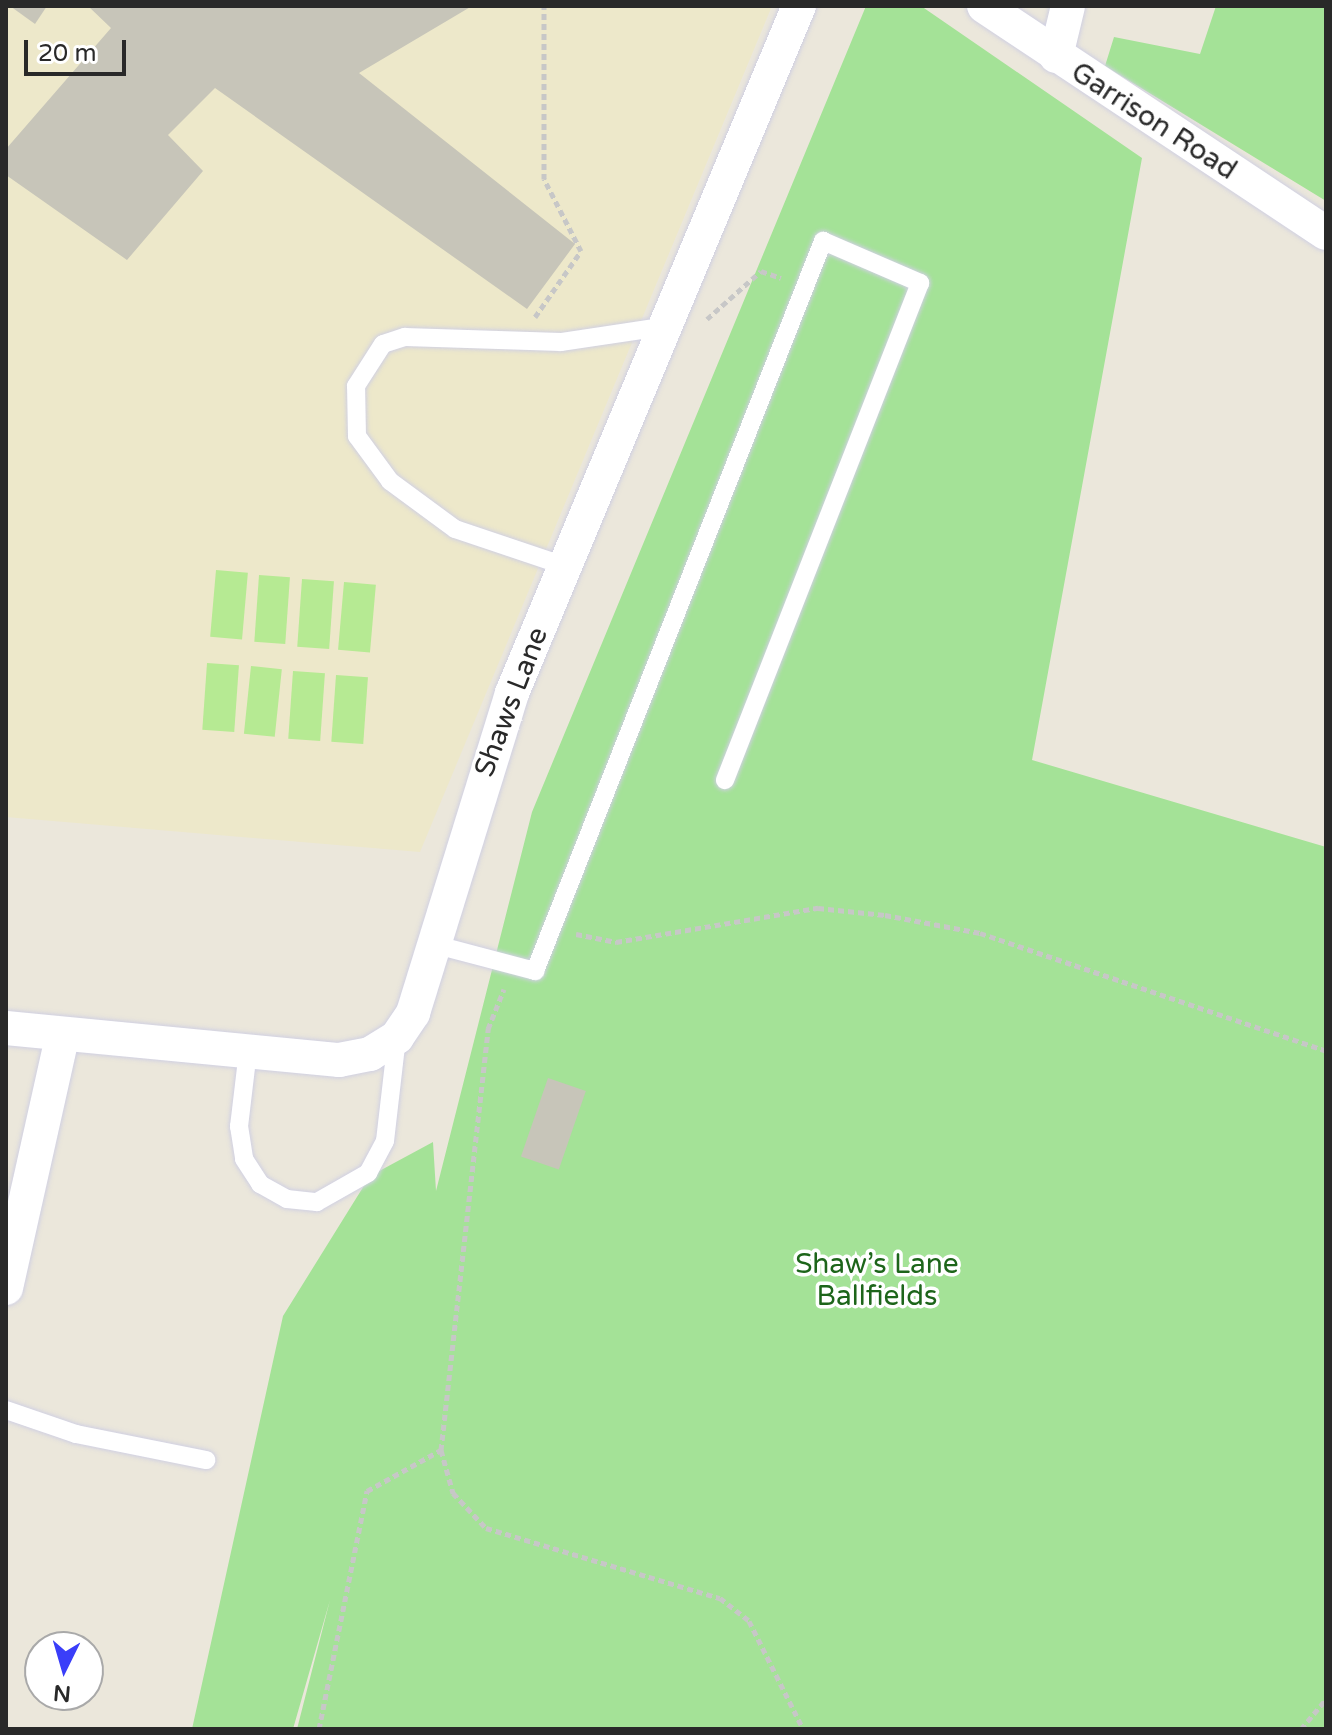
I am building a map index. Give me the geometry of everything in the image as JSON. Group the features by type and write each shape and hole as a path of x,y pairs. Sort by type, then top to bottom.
{"street":[{"name":"Shaws Lane","path":"397,1037 413,1013 484,768 661,327 799,6"},
{"name":"Garrison Road","path":"984,6 1326,233"},
{"path":"1056,56 1068,6"},
{"path":"6,1028 339,1060 370,1054 397,1037"},
{"path":"6,1288 63,1034"}],"lane":[{"path":"433,944 535,971 823,241 920,283 725,780"},
{"path":"565,566 455,529 390,481 357,436 356,386 383,344 405,337 561,342 661,327"},
{"path":"248,1051 239,1126 244,1159 260,1184 287,1199 317,1202 368,1173 385,1141 397,1037"},
{"path":"6,1410 76,1434 206,1460"}],"path":[{"path":"533,321 581,251 544,179 544,6"},
{"path":"706,320 761,271"},
{"path":"551,930 616,942 768,911 885,915 980,933 1326,1051"},
{"path":"514,965 488,1029 441,1450 453,1493 486,1528 720,1598 749,1621 803,1729"},
{"path":"319,1729 367,1491 441,1450"},
{"path":"1301,1729 1326,1699"}],"shaded area":[{"path":"6,6 772,6 420,852 6,817"}],"green space":[{"name":"Shaw’s Lane Ballfields","path":"866,6 921,6 1142,158 1032,760 1326,847 1326,1729 297,1729 330,1600 293,1729 192,1729 283,1316 370,1176 433,1142 436,1191 532,812"},
{"path":"1216,6 1326,6 1326,201 1105,66 1114,37 1200,54"},
{"path":"216,570 248,573 242,640 210,637"},
{"path":"259,575 290,577 285,644 254,642"},
{"path":"302,579 334,581 329,649 297,647"},
{"path":"344,582 376,585 370,653 338,650"},
{"path":"207,663 239,665 234,732 202,730"},
{"path":"251,666 282,669 275,737 244,734"},
{"path":"293,671 325,673 320,741 288,739"},
{"path":"336,675 368,677 363,744 331,742"}],"building":[{"path":"10,6 47,6 35,24"},
{"path":"88,6 472,6 359,73 575,244 527,309 215,88 168,135 203,171 127,260 6,175 6,149 111,28"},
{"path":"548,1078 586,1091 559,1170 521,1156"}]}
